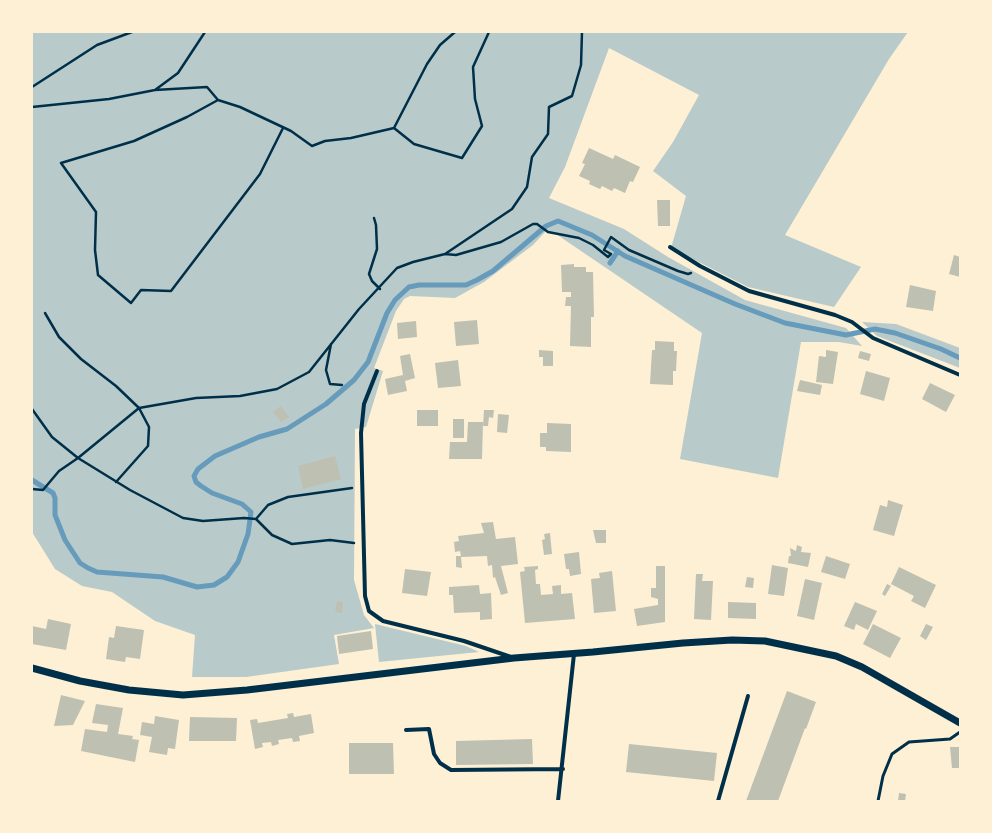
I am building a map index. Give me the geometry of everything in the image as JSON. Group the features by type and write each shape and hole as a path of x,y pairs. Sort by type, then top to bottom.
{"street":[{"path":"670,247 700,266 749,291 835,315 852,322 873,338 960,375"},
{"path":"378,371 364,404 361,433 365,596 369,611 383,621 464,641 514,658"},
{"path":"32,668 80,681 130,690 183,695 247,690 514,658 574,654 683,643 732,640 765,641 836,656 862,667 960,723"},
{"path":"558,801 563,768 574,654"},
{"path":"718,801 748,696"},
{"path":"406,730 429,728 434,754 440,763 451,770 563,768"}],"lane":[{"path":"878,801 883,776 892,754 909,742 950,739 960,732"}],"path":[{"path":"32,87 97,44 132,32"},
{"path":"155,90 178,73 205,32"},
{"path":"32,107 109,99 155,90 207,87 218,100 240,107 291,131 312,146 325,141 351,138 394,128 427,64 440,45 455,32"},
{"path":"394,128 414,144 462,158 482,126 475,99 473,68 489,32"},
{"path":"444,254 512,209 527,187 532,157 548,134 549,106 572,96 581,65 582,32"},
{"path":"218,100 187,117 134,141 61,163 96,212 95,250 98,275 131,303 141,290 171,291 260,174 283,128"},
{"path":"374,218 376,225 377,249 369,274 372,281 380,288"},
{"path":"32,489 43,490 60,471 139,408 196,398 240,396 277,389 309,372 359,309 397,268 428,257 444,254 456,255 500,242 533,224 537,224 548,232 579,238 593,245 608,257 611,254 604,250 611,237 629,250 688,274"},
{"path":"45,312 59,336 80,358 116,386 139,408 148,427 148,446 116,482"},
{"path":"331,344 326,370 330,384 342,385"},
{"path":"32,409 52,437 78,458 116,482 183,518 203,521 244,518 256,519 272,535 292,544 330,540 364,544"},
{"path":"256,519 268,505 288,497 362,486"}],"shaded area":[{"path":"32,32 908,32 889,59 785,235 861,267 834,307 748,287 671,248 686,196 653,171 673,142 699,95 609,48 565,167 549,198 624,229 668,257 745,300 846,328 862,346 839,342 801,342 778,478 680,459 702,333 556,234 545,232 533,245 484,282 455,298 410,296 404,299 396,311 374,368 383,371 366,427 355,429 354,580 364,615 374,628 334,635 339,664 246,677 192,677 195,635 155,621 112,592 82,586 55,569 32,532"},
{"path":"862,322 896,324 960,348 960,368 877,336"},
{"path":"375,624 466,646 479,652 379,662"}],"building":[{"path":"589,148 613,159 615,155 640,167 633,182 630,181 625,193 614,188 612,191 602,186 600,189 589,184 590,181 579,176 585,164 582,163"},
{"path":"657,200 670,200 670,226 658,226"},
{"path":"954,255 960,257 960,277 949,274"},
{"path":"574,264 574,267 586,267 586,272 593,272 594,317 591,317 591,347 570,346 571,306 565,306 566,297 571,297 571,292 562,292 561,265"},
{"path":"910,285 936,291 933,311 906,307"},
{"path":"477,320 479,344 456,346 454,322"},
{"path":"416,321 417,337 398,339 397,323"},
{"path":"655,341 674,342 674,351 677,351 676,371 673,371 673,385 650,384 652,350 655,350"},
{"path":"539,350 553,351 553,366 543,366 543,357 539,357"},
{"path":"826,350 838,352 833,384 816,382 819,356 826,357"},
{"path":"860,351 871,354 869,361 858,358"},
{"path":"410,354 415,378 405,381 407,391 388,395 385,379 403,375 400,356"},
{"path":"458,360 461,386 438,388 435,363"},
{"path":"866,371 890,378 884,401 860,394"},
{"path":"800,380 822,385 820,395 797,391"},
{"path":"930,383 955,395 946,412 922,399"},
{"path":"281,406 289,417 281,422 273,412"},
{"path":"417,410 438,410 438,426 417,426"},
{"path":"484,410 494,410 493,418 489,417 488,426 483,426"},
{"path":"498,414 509,415 507,433 497,432"},
{"path":"453,419 464,419 464,438 453,438"},
{"path":"468,422 483,422 482,459 449,459 450,442 467,442"},
{"path":"547,423 571,424 571,452 546,451 546,447 540,447 540,433 547,433"},
{"path":"335,456 341,479 303,489 298,466"},
{"path":"888,500 903,505 894,536 873,530 880,505 887,507"},
{"path":"493,522 496,539 515,537 518,564 501,566 508,593 501,595 495,577 493,578 492,565 488,566 487,556 461,557 462,568 456,567 456,556 461,556 460,551 455,552 454,542 459,541 458,536 484,533 481,523"},
{"path":"593,530 606,530 606,543 596,543"},
{"path":"550,533 552,554 544,555 542,540 545,539 544,534"},
{"path":"797,545 802,547 801,552 811,553 808,567 788,563 789,556 791,556 790,548 796,551"},
{"path":"579,552 581,574 570,576 569,569 566,569 564,554"},
{"path":"826,556 850,564 845,579 821,572"},
{"path":"772,565 788,568 784,596 768,594"},
{"path":"538,566 538,569 535,570 536,584 540,584 541,595 553,594 552,586 561,585 561,594 572,593 575,619 525,623 520,572 525,571 524,567"},
{"path":"656,566 665,566 665,622 637,626 634,609 658,605 658,599 651,597 651,588 656,588"},
{"path":"899,567 936,585 925,608 911,601 914,596 891,584"},
{"path":"405,569 431,572 427,596 402,593"},
{"path":"612,571 616,611 594,613 591,579 600,578 599,573"},
{"path":"696,574 703,574 702,581 713,581 711,620 694,619"},
{"path":"747,577 754,578 753,588 745,587"},
{"path":"805,579 822,583 814,620 797,616"},
{"path":"887,584 891,586 885,596 882,594"},
{"path":"479,585 480,594 491,593 492,619 480,620 480,612 454,613 453,595 449,595 449,587"},
{"path":"337,601 343,602 342,613 335,612"},
{"path":"728,602 756,603 756,619 728,618"},
{"path":"855,602 877,611 868,630 856,624 854,630 844,626"},
{"path":"48,619 71,624 66,650 32,644 32,626 46,629"},
{"path":"873,624 901,638 890,658 863,644"},
{"path":"926,624 933,627 926,640 920,636"},
{"path":"116,626 144,630 140,659 126,657 125,662 106,659 109,637 114,638"},
{"path":"371,631 373,649 339,654 337,636"},
{"path":"787,691 816,702 806,729 805,728 778,801 746,801"},
{"path":"61,695 85,701 73,725 54,726"},
{"path":"96,704 123,708 118,734 133,736 132,739 139,740 135,762 81,751 85,729 107,732 108,725 92,723"},
{"path":"293,713 294,717 311,714 314,733 299,736 300,741 293,742 292,738 278,740 279,744 272,746 271,742 262,743 263,747 255,749 250,720 257,719 258,723 288,718 287,714"},
{"path":"155,716 179,720 175,749 168,748 167,755 149,752 152,737 140,735 142,722 154,724"},
{"path":"190,717 237,718 236,741 189,741"},
{"path":"532,739 533,764 456,765 456,741"},
{"path":"349,743 393,743 394,774 349,774"},
{"path":"629,744 717,753 714,781 626,772"},
{"path":"950,747 960,747 960,768 952,768"},
{"path":"899,793 906,794 905,801 898,801"}],"waterway":[{"path":"32,480 53,493 55,498 55,515 65,540 80,563 88,568 97,572 163,577 197,587 214,585 227,577 238,562 248,534 251,512 242,504 212,493 196,482 194,476 198,469 215,456 259,437 287,429 326,404 354,380 368,362 387,313 395,300 409,287 419,285 466,285 493,271 546,226 558,221 592,235 625,256 735,304 785,323 846,335 875,329 895,333 941,349 960,358"},
{"path":"610,263 618,251"}]}
